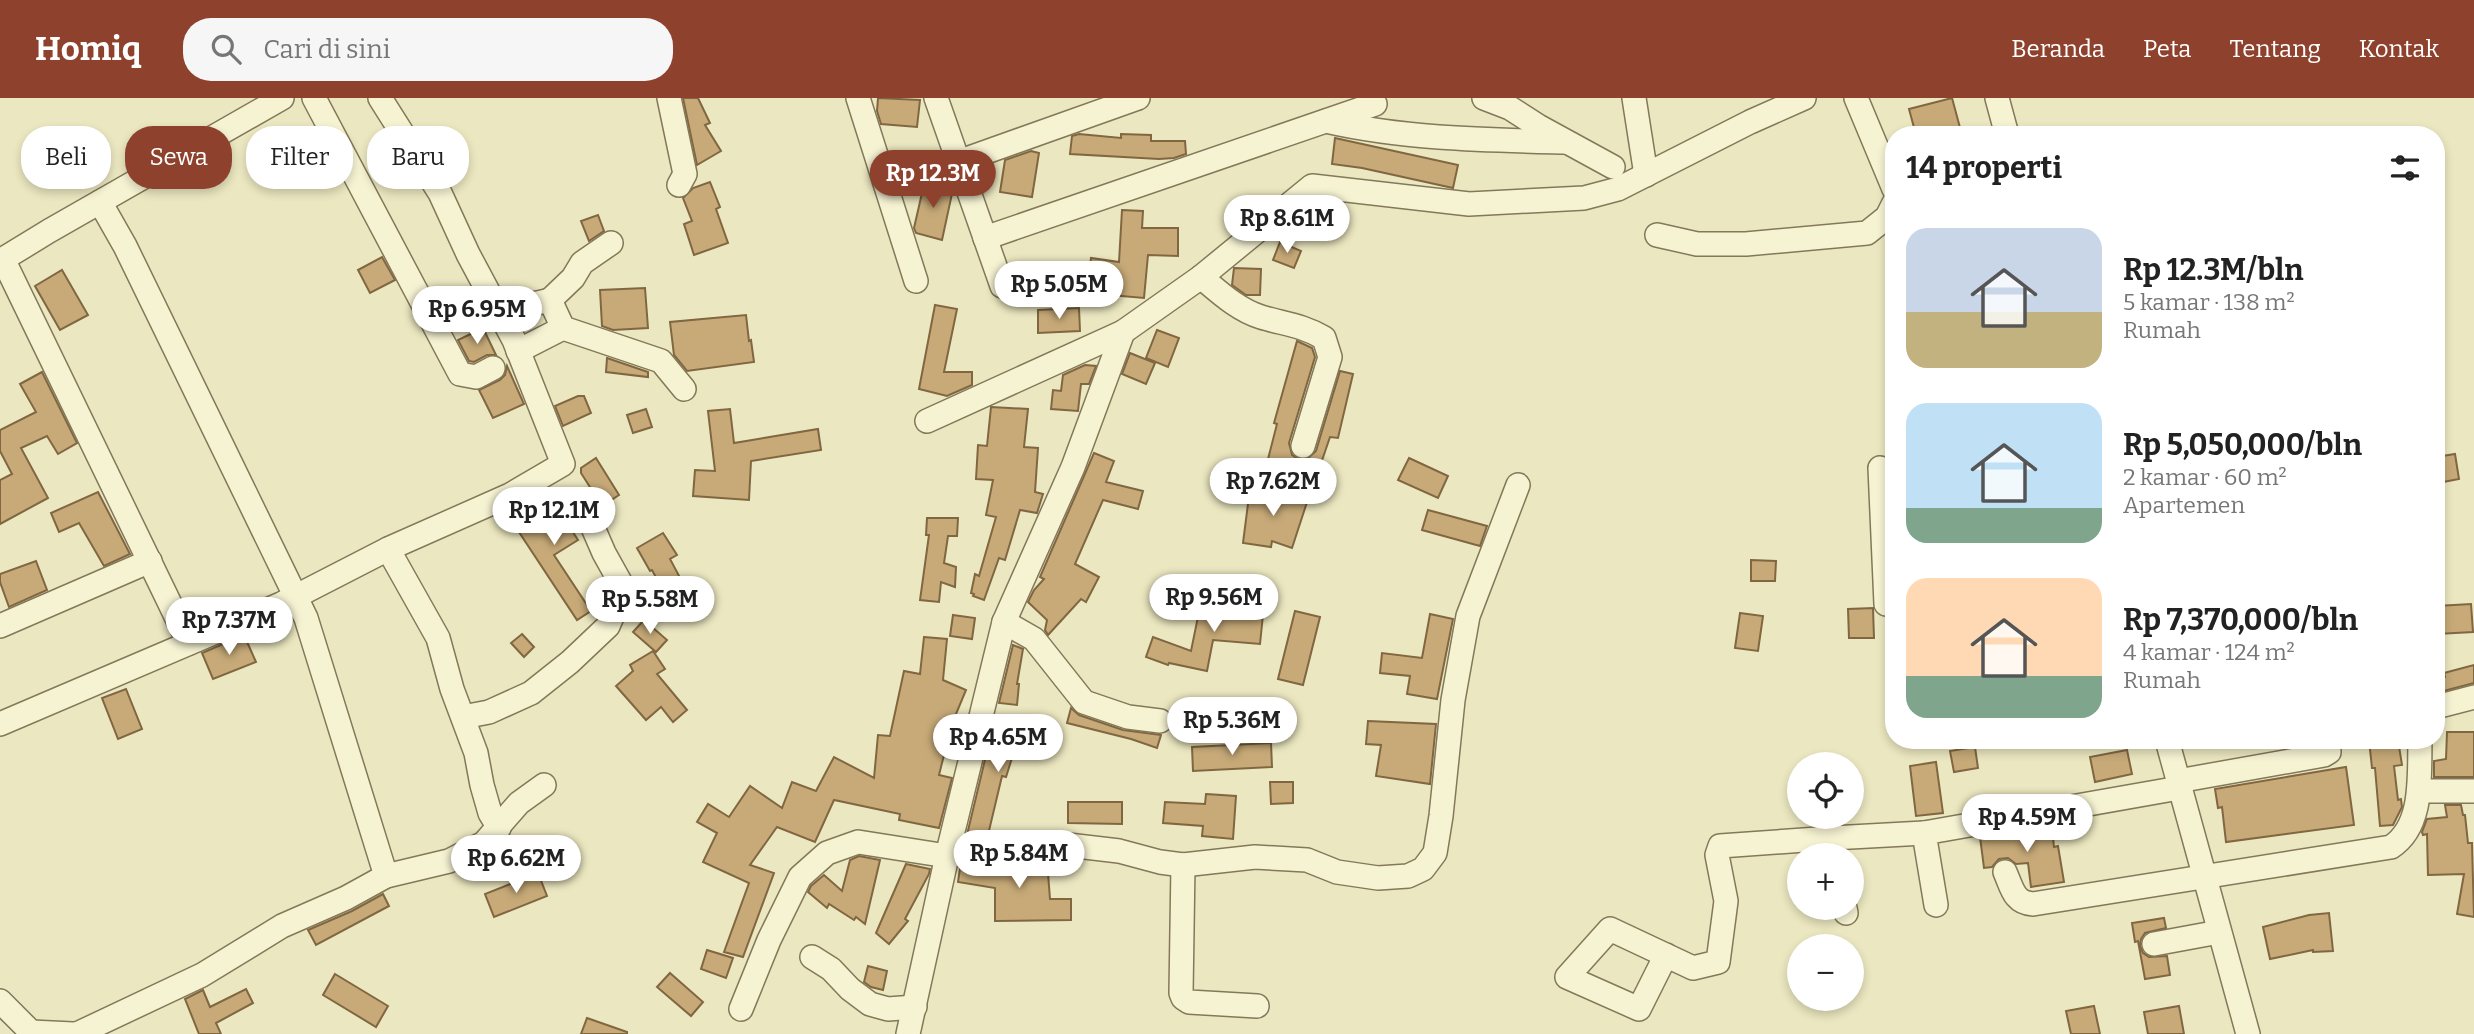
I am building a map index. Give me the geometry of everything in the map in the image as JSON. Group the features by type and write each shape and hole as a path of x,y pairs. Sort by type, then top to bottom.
{"street":[{"path":"189,643 2,260 282,98"},
{"path":"314,98 460,374 476,377 493,368"},
{"path":"0,724 296,596 388,549 510,495 563,464 518,351 440,193 380,98"},
{"path":"668,98 685,174 678,185"},
{"path":"858,98 916,281"},
{"path":"936,98 1002,286"},
{"path":"958,162 1138,98"},
{"path":"1484,98 1510,108 1613,167"},
{"path":"1634,98 1646,175"},
{"path":"927,421 1123,332 1201,277 1312,186 1469,204 1584,198 1618,189 1750,122 1804,98"},
{"path":"1856,98 1885,167"},
{"path":"1997,98 2005,126"},
{"path":"985,238 1326,121 1374,101 1383,131"},
{"path":"1326,121 1383,131 1452,138 1566,142"},
{"path":"100,202 135,267 306,618 386,876"},
{"path":"1657,235 1697,244 1746,244 1867,233 1885,220"},
{"path":"498,311 519,304 537,304 550,300 573,278 582,263 611,243"},
{"path":"1201,277 1227,300 1258,317 1307,328 1324,338 1330,357 1303,446"},
{"path":"550,300 563,328"},
{"path":"518,351 563,328 661,361 684,388"},
{"path":"908,1034 947,856 1004,622 1073,467 1123,332"},
{"path":"1880,468 1885,502"},
{"path":"741,1009 769,940 800,877 827,853 858,842 947,856 993,848 1068,845 1119,851 1183,865 1255,857 1307,860 1337,872 1378,878 1408,876 1423,869 1435,853 1453,700 1468,616 1518,485"},
{"path":"463,717 489,712 531,693 570,662 608,626 624,589 591,523"},
{"path":"388,549 438,638 476,753 490,813 499,828"},
{"path":"0,626 150,561"},
{"path":"1004,622 1034,639 1084,702 1128,717 1160,721"},
{"path":"2445,704 2474,697"},
{"path":"2168,749 2248,1034"},
{"path":"1859,843 2178,785 2324,755 2329,749"},
{"path":"2005,872 2016,899 2032,904 2391,847 2408,832 2419,791 2420,749"},
{"path":"0,1000 31,1032 75,1034 202,975 282,926 346,898 386,876 449,861 484,843 519,803 544,785"},
{"path":"2419,791 2474,792"},
{"path":"1924,833 1936,905"},
{"path":"1666,955 1693,968 1718,962 1726,901 1717,855 1720,846 1787,847"},
{"path":"1183,865 1181,993 1189,1003 1257,1006"},
{"path":"2154,944 2219,932"},
{"path":"812,957 831,969 850,989 870,1004 888,1009 915,1007"}],"building":[{"path":"683,98 698,98 710,123 705,125 721,151 697,165"},
{"path":"878,98 920,100 917,127 881,124 877,111"},
{"path":"1952,98 1960,126 1914,126 1909,109"},
{"path":"1079,134 1121,138 1121,134 1151,135 1151,141 1185,141 1186,154 1159,159 1070,154 1072,136"},
{"path":"1335,138 1458,165 1453,188 1332,164"},
{"path":"1031,151 1039,153 1032,197 1000,192 1005,160"},
{"path":"925,180 952,186 953,189 942,240 916,233 914,228"},
{"path":"710,182 720,207 716,209 728,243 694,255 684,224 692,221 683,198 693,188"},
{"path":"1122,210 1143,211 1142,228 1178,228 1178,256 1148,255 1144,298 1087,293 1091,258 1119,262"},
{"path":"598,215 604,231 589,241 581,221"},
{"path":"1280,242 1301,251 1294,268 1273,260"},
{"path":"382,257 395,280 370,293 358,270"},
{"path":"1234,268 1261,269 1260,295 1246,295 1232,285"},
{"path":"62,270 88,315 60,330 35,286"},
{"path":"645,288 648,328 613,330 602,326 600,290"},
{"path":"935,305 957,309 944,372 972,372 972,385 947,396 919,389"},
{"path":"1079,308 1080,331 1038,333 1038,310"},
{"path":"746,315 754,362 687,371 674,355 670,322"},
{"path":"483,328 496,355 469,361 458,340"},
{"path":"1157,330 1179,338 1168,367 1146,358"},
{"path":"1297,341 1312,348 1315,357 1289,443 1292,455 1298,459 1307,459 1316,451 1340,371 1353,374 1338,438 1330,437 1317,475 1267,463 1277,424 1274,423"},
{"path":"1130,353 1155,363 1146,384 1122,374"},
{"path":"607,358 648,372 648,377 606,372"},
{"path":"1085,365 1096,366 1089,384 1081,384 1078,411 1051,409 1053,390 1061,391 1063,375"},
{"path":"507,366 524,404 493,418 479,390 500,380 505,375"},
{"path":"42,372 77,443 58,454 47,436 21,448 48,498 0,524 0,480 12,474 0,451 0,430 36,412 20,384"},
{"path":"584,396 591,413 563,426 555,406"},
{"path":"991,407 1028,409 1024,447 1038,448 1035,492 1043,494 1037,513 1020,510 1005,560 999,558 984,600 971,593 975,574 979,576 996,517 986,515 993,480 976,479 978,445 987,446"},
{"path":"646,409 652,427 633,433 627,415"},
{"path":"730,409 734,443 818,429 821,450 751,461 749,500 693,496 695,470 715,471 708,411"},
{"path":"1094,453 1114,461 1106,482 1143,491 1138,509 1103,500 1075,564 1099,577 1086,602 1081,599 1048,635 1045,630 1047,620 1028,602 1044,579 1040,577"},
{"path":"2455,454 2459,479 2445,482 2445,456"},
{"path":"596,458 619,495 602,506 581,473 581,468"},
{"path":"1409,458 1448,476 1438,498 1398,480"},
{"path":"1250,488 1309,496 1292,548 1272,541 1271,547 1243,543"},
{"path":"98,492 130,554 104,566 79,523 59,532 51,513"},
{"path":"565,492 575,511 563,517 578,540 554,555 591,611 577,620 515,526 542,509 540,505"},
{"path":"1428,510 1487,526 1480,546 1422,530"},
{"path":"927,518 958,518 957,536 948,536 944,563 956,567 955,587 941,582 939,602 920,600 929,535 926,535"},
{"path":"663,533 677,555 670,559 686,589 667,598 637,548"},
{"path":"1751,560 1776,561 1775,581 1751,581"},
{"path":"36,561 47,590 9,607 0,582 0,574"},
{"path":"1241,593 1265,595 1260,644 1213,640 1207,671 1169,663 1168,665 1146,657 1153,637 1191,651 1200,607 1239,615"},
{"path":"2471,604 2473,632 2445,634 2445,605"},
{"path":"1873,608 1874,638 1849,638 1848,609"},
{"path":"1295,611 1320,617 1303,685 1278,679"},
{"path":"1740,613 1763,616 1758,651 1735,648"},
{"path":"1430,614 1453,619 1437,699 1407,694 1410,676 1380,673 1382,653 1422,658"},
{"path":"953,615 975,618 972,639 950,636"},
{"path":"644,620 667,640 656,652 633,632"},
{"path":"522,634 534,647 524,657 511,643"},
{"path":"244,635 256,662 213,679 202,653"},
{"path":"924,637 947,639 943,680 966,690 941,750 945,751 939,775 952,778 939,828 899,820 900,814 834,800 815,842 777,827 750,865 774,873 743,957 724,952 749,883 703,862 717,833 697,822 708,804 729,817 750,786 782,808 792,782 816,791 834,757 874,778 878,735 890,736 904,671 920,674"},
{"path":"1013,645 1023,649 1017,684 1017,705 999,703"},
{"path":"653,651 665,669 657,674 687,710 673,722 661,707 646,720 616,686 633,671 630,665"},
{"path":"2474,665 2474,683 2445,691 2445,673"},
{"path":"126,689 142,729 118,739 102,698"},
{"path":"1071,708 1079,715 1123,730 1161,735 1157,748 1067,723"},
{"path":"1007,721 1039,726 1035,748 1016,745 1006,777 1002,776 988,835 966,839 989,743 1002,747"},
{"path":"1368,721 1436,724 1430,784 1376,776 1381,745 1366,744"},
{"path":"2447,732 2474,732 2474,777 2434,777 2434,761 2446,759"},
{"path":"1271,743 1272,767 1193,771 1192,747"},
{"path":"1975,749 1978,768 1954,772 1950,751"},
{"path":"2370,749 2399,749 2402,765 2394,766 2398,800 2401,799 2402,807 2393,825 2380,826 2375,768 2372,768"},
{"path":"2127,750 2132,774 2095,782 2090,757"},
{"path":"1936,762 1943,813 1916,816 1910,766"},
{"path":"2346,767 2354,825 2226,842 2222,807 2218,808 2215,789"},
{"path":"1270,782 1293,782 1293,803 1271,804"},
{"path":"1206,794 1236,796 1233,839 1202,836 1203,826 1163,823 1165,802 1205,804"},
{"path":"1068,802 1122,802 1122,824 1068,823"},
{"path":"2445,805 2461,805 2465,815 2468,843 2472,843 2474,917 2457,914 2464,874 2428,875 2427,834 2423,835 2422,832 2427,819 2447,817"},
{"path":"2052,828 2054,847 2058,846 2064,882 2031,887 2028,863 2016,864 2008,858 1999,859 1992,867 1984,868 1980,837"},
{"path":"859,856 880,860 865,924 829,904 827,908 808,892 824,875 842,891 850,860"},
{"path":"1047,860 1050,899 1071,899 1071,920 995,921 995,888 958,882 960,868 994,862"},
{"path":"906,864 930,869 929,874 905,919 908,921 889,944 876,933"},
{"path":"538,873 547,896 494,917 485,894"},
{"path":"383,894 389,906 316,945 308,930"},
{"path":"2329,913 2333,951 2313,950 2270,959 2263,927 2309,915"},
{"path":"2164,918 2166,928 2145,933 2140,946 2143,953 2149,957 2167,956 2170,975 2145,979 2132,923"},
{"path":"707,950 733,958 726,978 701,969"},
{"path":"868,966 887,971 883,990 864,982"},
{"path":"670,973 703,1002 691,1016 657,987"},
{"path":"335,974 388,1006 376,1027 323,995"},
{"path":"246,989 253,1003 216,1023 221,1034 199,1034 185,999 203,990 210,1007"},
{"path":"2094,1006 2100,1034 2071,1034 2066,1011"},
{"path":"2179,1006 2184,1034 2148,1034 2144,1012"},
{"path":"587,1018 627,1032 627,1034 581,1034"}]}
